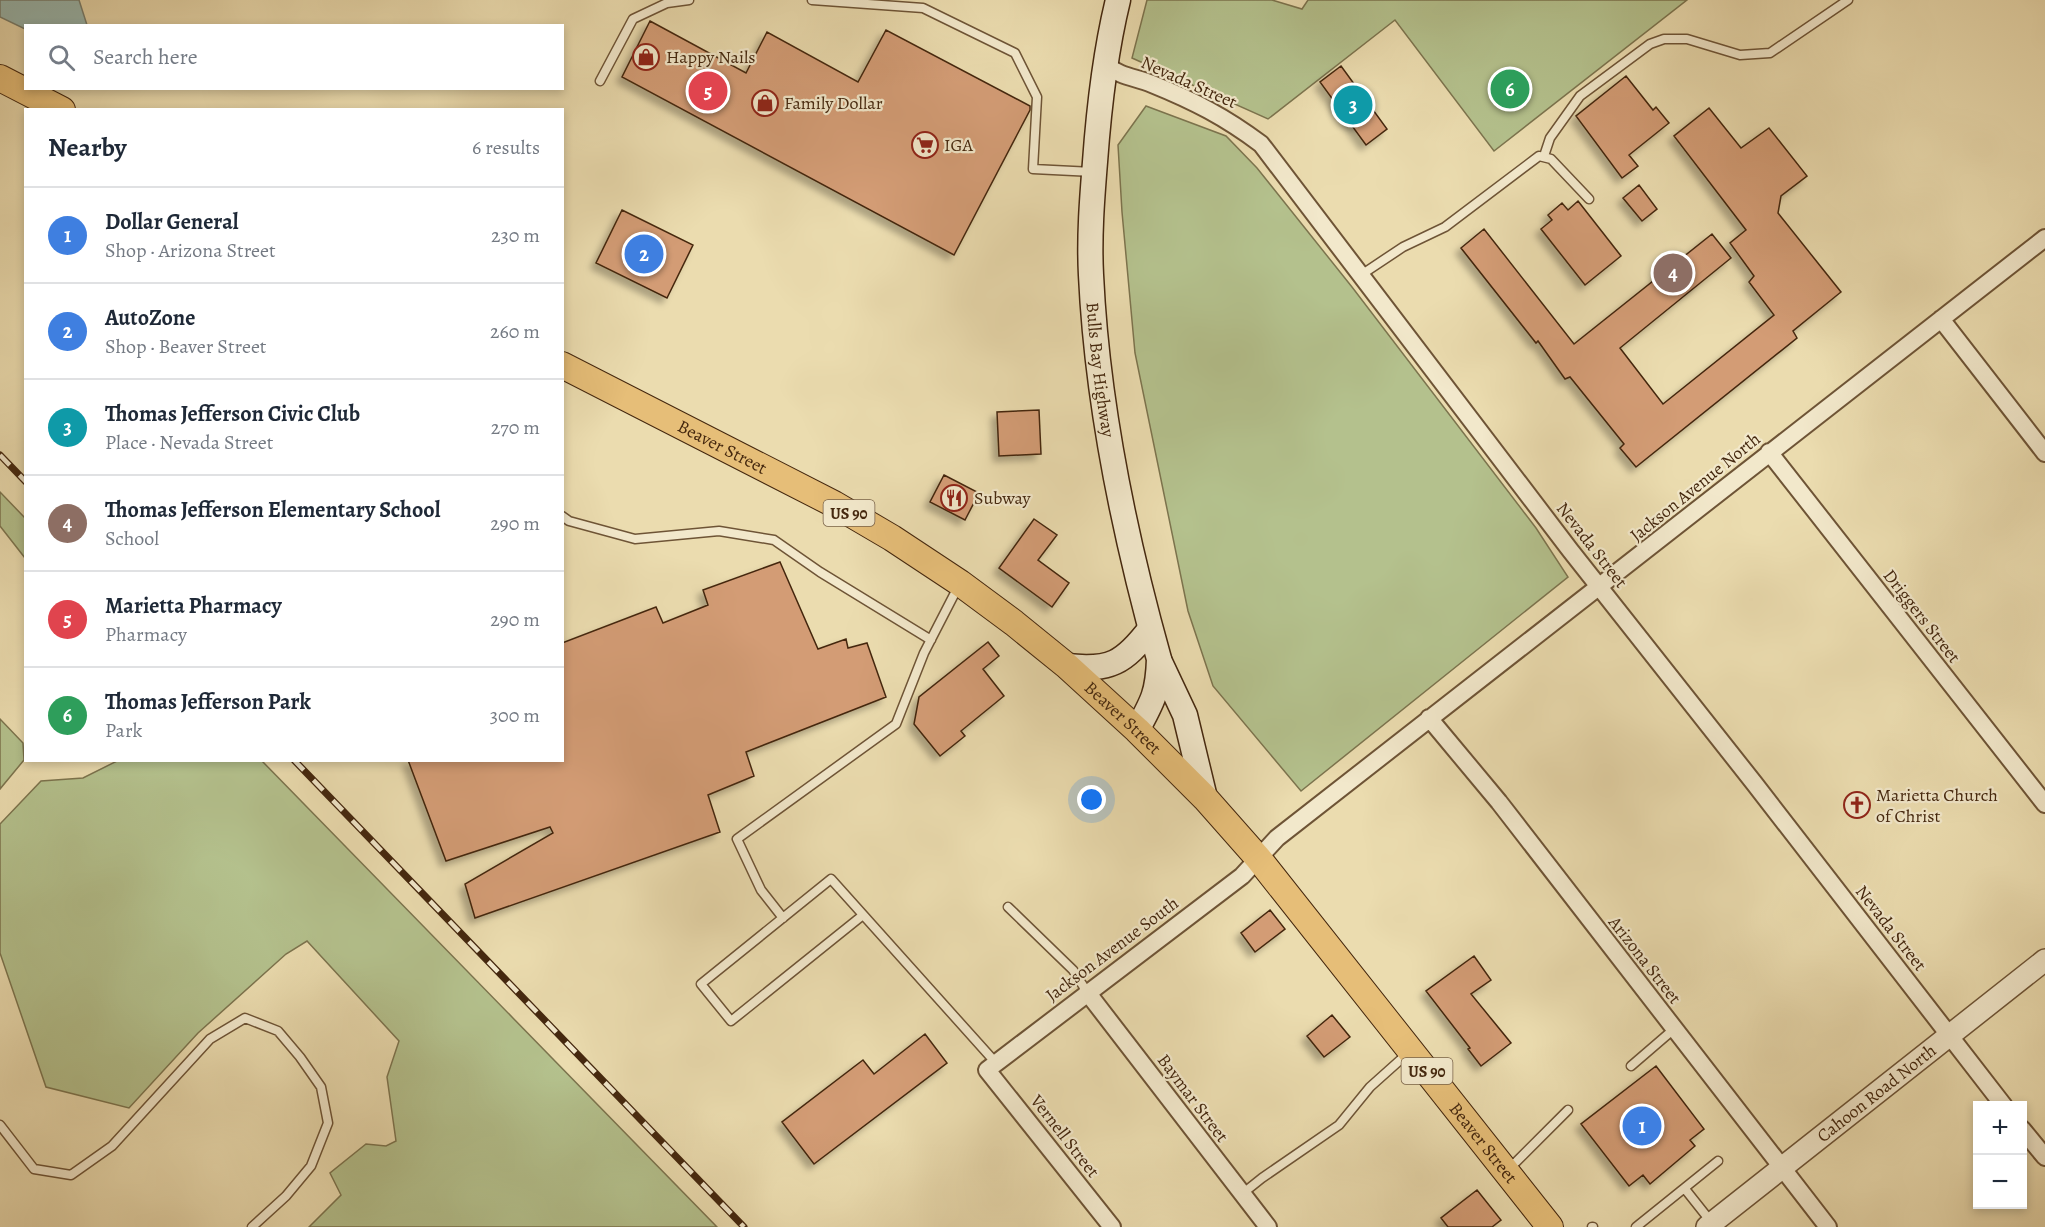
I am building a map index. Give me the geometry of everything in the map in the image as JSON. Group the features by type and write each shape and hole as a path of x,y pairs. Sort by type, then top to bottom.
{"main road":[{"name":"Bulls Bay Highway","path":"1118,0 1108,41 1099,106 1091,206 1091,274 1100,369 1117,483 1158,659 1158,678 1154,699 1137,730"},
{"path":"0,78 58,108"},
{"name":"Beaver Street","path":"564,366 834,504 892,538 960,583 1067,666 1137,730 1205,798 1258,858 1550,1227"},
{"path":"1067,666 1086,668 1108,666 1136,647 1150,629"},
{"path":"1158,659 1185,715 1205,798"}],"street":[{"name":"Nevada Street","path":"1106,65 1116,73 1151,83 1213,110 1261,144 1600,586 2000,1101"},
{"name":"Jackson Avenue North","path":"1258,858 1277,838 1429,718 2045,238"},
{"path":"1941,318 2045,453"},
{"name":"Driggers Street","path":"1769,452 2045,804"},
{"name":"Arizona Street","path":"1429,718 1499,802 1828,1227"},
{"name":"Jackson Avenue South","path":"992,1066 1242,876 1258,858"},
{"name":"Cahoon Road North","path":"1709,1225 2045,960"},
{"name":"Baymar Street","path":"1087,992 1268,1227"},
{"name":"Vernell Street","path":"992,1066 1112,1227"},
{"path":"2027,1135 2045,1157"}],"lane":[{"path":"600,81 633,19 667,3 689,0"},
{"path":"812,0 923,8 1015,53 1036,97 1033,169 1094,172"},
{"path":"1544,156 1551,138 1580,96 1650,44 1664,39 1687,39 1740,55 1770,53 1848,0"},
{"path":"1361,275 1403,247 1445,227 1539,156 1551,159 1589,199"},
{"path":"564,517 569,521 635,539 719,531 774,540 820,572 931,640"},
{"path":"783,918 761,890 737,839 896,724 931,640 960,583"},
{"path":"863,915 731,1021 701,984 831,879 863,915 978,1045 992,1066"},
{"path":"1008,907 1073,970 1087,992"},
{"path":"0,1125 34,1169 71,1175 112,1146 210,1039 245,1018 278,1031 321,1087 328,1123 311,1166 286,1196 252,1227"},
{"path":"1631,1066 1674,1029"},
{"path":"1242,1194 1339,1125 1370,1087 1411,1051"},
{"path":"1506,1171 1568,1110"},
{"path":"1636,1227 1718,1161"},
{"path":"1685,1189 1709,1225"}],"green space":[{"path":"1147,0 1272,0 1302,9 1308,0 1687,0 1494,151 1395,20 1268,119 1132,58"},
{"path":"1146,106 1226,136 1257,168 1352,287 1536,528 1568,577 1301,791 1213,686 1188,611 1135,353 1122,212 1118,145"},
{"path":"0,492 24,517 24,557 0,526"},
{"path":"0,719 23,743 24,760 0,789"},
{"path":"115,762 263,762 717,1227 309,1227 341,1195 330,1173 366,1144 386,1146 396,1141 387,1077 399,1041 307,941 286,954 198,1033 129,1108 46,1087 0,953 0,824 41,781 83,778"}],"water":[{"path":"0,0 79,0 87,24 24,24 24,29 0,17"}],"building":[{"path":"650,21 746,73 767,32 858,82 886,30 1030,106 1030,110 954,255 622,77"},
{"path":"1341,66 1387,129 1366,145 1320,82"},
{"path":"1626,76 1653,110 1656,107 1669,123 1629,155 1638,166 1622,178 1576,116"},
{"path":"1709,108 1741,148 1769,128 1807,176 1781,196 1778,213 1841,292 1793,331 1797,338 1636,467 1620,448 1624,444 1570,377 1565,379 1538,341 1536,343 1461,248 1484,229 1574,344 1712,234 1731,258 1620,348 1663,404 1774,315 1749,282 1754,276 1730,243 1746,230 1674,136"},
{"path":"1639,185 1657,209 1642,221 1623,198"},
{"path":"1578,201 1621,256 1585,285 1541,229 1552,220 1548,215 1562,203 1568,210"},
{"path":"622,210 693,245 667,298 596,263"},
{"path":"1039,410 1041,454 999,456 997,412"},
{"name":"Subway","path":"944,475 979,493 965,520 930,502"},
{"path":"1034,519 1057,535 1038,560 1069,583 1052,607 999,568"},
{"path":"780,562 818,649 846,639 848,648 867,643 886,697 746,752 754,776 708,795 720,832 475,918 465,884 553,833 550,827 446,861 409,762 564,762 564,642 656,607 663,623 708,605 703,590"},
{"path":"988,642 999,656 983,669 1004,696 961,731 965,736 940,756 914,724 919,697"},
{"path":"1270,910 1285,929 1255,952 1241,933"},
{"path":"1474,956 1491,980 1471,994 1511,1043 1481,1066 1426,991"},
{"path":"1332,1015 1350,1037 1324,1057 1307,1036"},
{"path":"925,1034 947,1063 814,1164 782,1122 863,1060 874,1074"},
{"path":"1656,1066 1704,1129 1690,1140 1695,1146 1650,1184 1643,1175 1629,1186 1581,1124"},
{"path":"1477,1190 1501,1220 1492,1227 1448,1227 1441,1218"}],"railway":[{"path":"0,455 24,480"},
{"path":"296,762 744,1227"}],"place":[{"name":"Happy Nails","path":"646,57"},
{"name":"Thomas Jefferson Park","path":"1510,89"},
{"name":"Marietta Pharmacy","path":"708,91"},
{"name":"Family Dollar","path":"765,103"},
{"name":"Thomas Jefferson Civic Club","path":"1353,105"},
{"name":"IGA","path":"925,145"},
{"name":"AutoZone","path":"644,254"},
{"name":"Thomas Jefferson Elementary School","path":"1673,273"},
{"name":"Subway","path":"954,498"},
{"name":"Marietta Church of Christ","path":"1857,805"},
{"name":"Dollar General","path":"1642,1126"}]}
